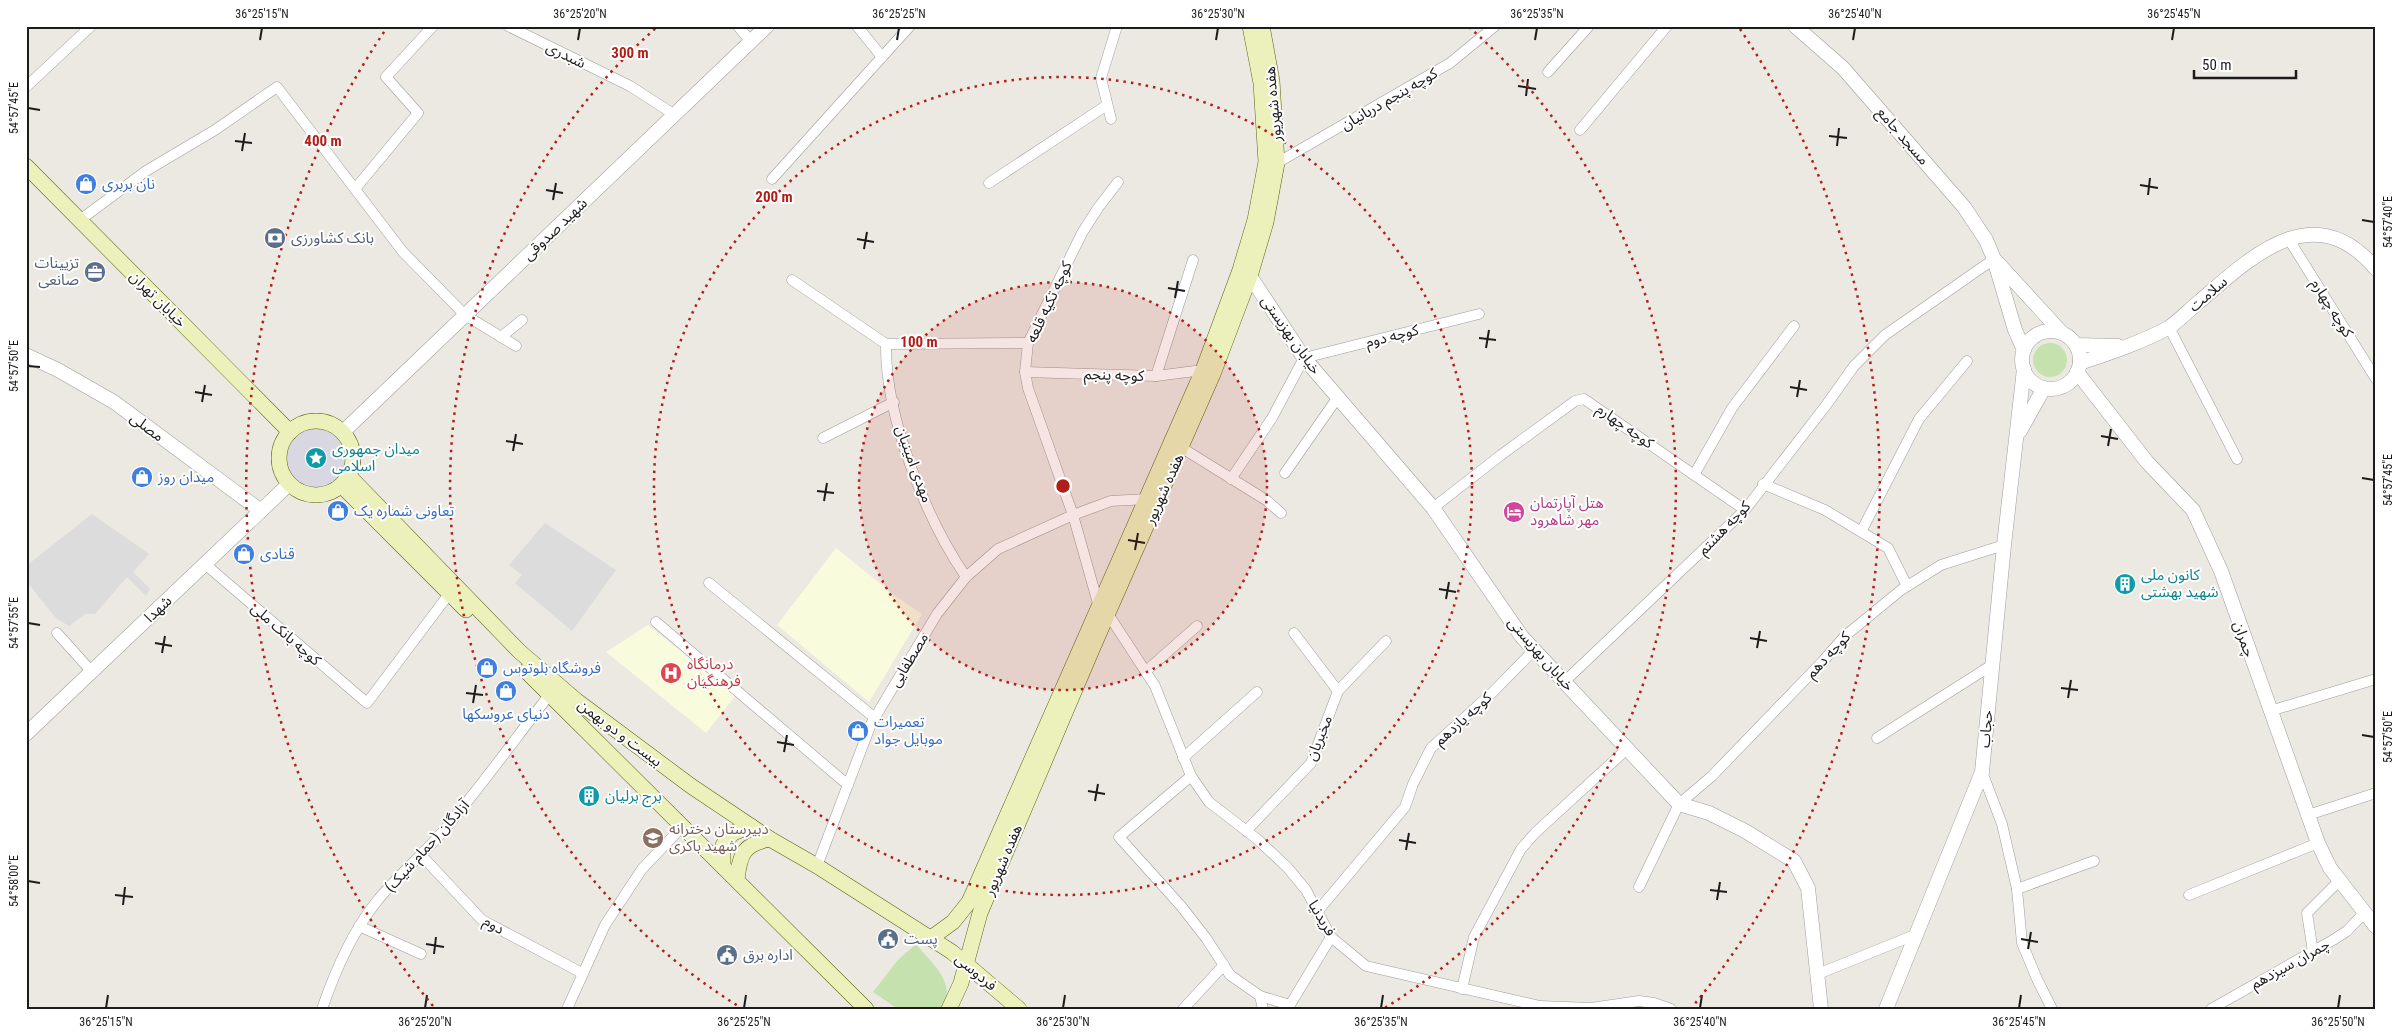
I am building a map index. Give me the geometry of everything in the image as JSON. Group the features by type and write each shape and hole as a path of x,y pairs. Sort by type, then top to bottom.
{"main road":[{"name":"هفده شهریور","path":"931,938 953,922 969,902 1182,448 1214,374 1245,273 1266,162 1261,83 1250,26"},
{"name":"هفده شهریور","path":"949,1009 967,963 980,913 1104,611 1147,499 1266,222 1277,163 1272,81 1262,26"},
{"name":"خیابان تهران","path":"26,166 290,432"},
{"path":"310,421 322,422 343,432 353,453 353,465 345,481 321,496 309,496 298,492 282,475 278,452 290,432 299,424 310,421"},
{"name":"بیست و دو بهمن","path":"345,481 449,594 682,828 737,878 866,1009"},
{"name":"بیست و دو بهمن","path":"345,481 520,652 577,701 691,786 770,839 817,866 931,938"},
{"path":"723,866 723,844 733,833 751,826"},
{"path":"737,878 744,851 754,842 770,839"},
{"name":"فردوسی","path":"931,938 967,963 1019,1009"}],"street":[{"path":"26,87 91,26"},
{"path":"355,189 418,113 386,77 433,26"},
{"name":"شبدری","path":"508,26 630,86 675,115"},
{"path":"738,26 751,42"},
{"name":"شهید صدوقی","path":"343,432 767,26"},
{"path":"857,26 882,57"},
{"path":"772,179 910,26"},
{"path":"1111,119 1101,78 1117,26"},
{"name":"کوچه پنجم دربانیان","path":"1277,163 1450,64 1495,26"},
{"path":"1548,72 1589,26"},
{"path":"1580,130 1667,26"},
{"name":"مسجد جامع","path":"1795,26 1843,68 1949,188 1986,240 1994,259"},
{"path":"80,220 146,171 215,130 277,87 403,252 465,315 516,346"},
{"path":"989,184 1107,105"},
{"name":"کوچه تکیه قلعه","path":"1104,611 1073,515 1028,388 1025,372 1028,342 1082,233 1118,182"},
{"name":"سلامت","path":"2078,368 2169,327 2258,253 2288,238 2319,234 2343,241 2362,252 2376,269"},
{"name":"کوچه چهارم","path":"2288,238 2376,379"},
{"path":"1994,259 2062,333 2076,345 2126,347"},
{"path":"1994,259 2014,330 2024,350"},
{"name":"کوچه هشتم","path":"1564,682 1745,510 1763,484 1828,404 1854,366 1886,335 1994,259"},
{"path":"1156,376 1193,260"},
{"name":"خیابان بهزیستی","path":"1245,273 1304,358 1433,508 1522,637 1534,650 1679,804 1709,813 1745,831 1794,861 1808,888 1822,1006"},
{"path":"792,280 886,344 1028,342"},
{"name":"کوچه دوم","path":"1304,358 1479,314"},
{"path":"501,337 522,320"},
{"path":"1694,475 1732,408 1794,326"},
{"path":"2169,327 2238,459"},
{"path":"2062,333 2043,332 2028,342 2024,350 2024,369 2036,384 2044,388 2063,386 2078,368 2076,345"},
{"name":"مهدی امینیان","path":"886,344 886,366 905,449 924,498 951,555 966,577"},
{"name":"مصلی","path":"26,355 58,370 114,402 261,511"},
{"path":"1231,479 1272,418 1304,358"},
{"path":"1862,530 1919,419 1967,361"},
{"name":"چمران","path":"2078,368 2147,462 2193,510 2221,571 2318,844 2339,881 2376,927"},
{"name":"حجاب","path":"1888,1006 1982,772 2004,545 2024,369"},
{"name":"کوچه پنجم","path":"1025,372 1156,376 1203,370"},
{"path":"2016,441 2030,410 2044,388"},
{"path":"1285,473 1338,397"},
{"name":"کوچه چهارم","path":"1433,508 1575,401 1584,399 1745,510"},
{"path":"823,438 894,402"},
{"path":"1182,448 1266,500 1281,513"},
{"name":"شهدا","path":"26,734 289,484"},
{"path":"1763,484 1825,510 1862,530 1888,548 1907,586"},
{"name":"مصطفایی","path":"817,866 875,718 937,614 966,577 998,549 1073,515 1111,501 1147,499"},
{"name":"کوچه دهم","path":"1679,804 1712,776 1822,662 1844,636 1907,586 1941,565 2004,545"},
{"name":"کوچه بانک ملی","path":"205,564 368,703 449,594"},
{"path":"709,583 875,718"},
{"name":"فریدنیا","path":"1104,611 1155,686 1191,776 1209,802 1287,867 1306,890 1331,937 1366,966 1462,989 1557,1008 1591,1008 1639,1001 1654,1003 1671,1009"},
{"path":"656,622 848,785"},
{"path":"1146,671 1197,626"},
{"path":"57,633 92,672"},
{"path":"1294,633 1338,691"},
{"name":"مخبریان","path":"1246,831 1311,763 1338,691 1386,641"},
{"name":"کوچه یازدهم","path":"1317,912 1405,807 1430,748 1493,692 1534,650"},
{"path":"1877,738 1992,665"},
{"path":"2270,711 2376,678"},
{"path":"1183,758 1257,692"},
{"name":"آزادگان (حمام شیک)","path":"322,1009 331,984 360,926 377,901 422,856 471,798 550,694"},
{"path":"1462,989 1474,937 1521,850 1535,833 1627,749"},
{"path":"1982,772 2002,824 2017,890 2022,943 2052,1009"},
{"path":"1191,776 1119,836 1181,906 1230,975 1260,996 1290,1005 1331,937"},
{"path":"2308,815 2376,793"},
{"path":"1639,886 1679,804"},
{"path":"567,1009 605,925 642,869 682,828"},
{"path":"2189,895 2318,844"},
{"name":"دوم","path":"422,856 482,920 582,974"},
{"path":"2017,890 2094,861"},
{"path":"2313,952 2307,913 2339,881"},
{"name":"چمران سیزدهم","path":"2211,1009 2347,931 2364,914"},
{"path":"360,926 421,954"},
{"path":"1818,974 1917,934"},
{"path":"1183,1009 1224,965"},
{"path":"1260,996 1263,1009"}],"shaded area":[{"name":"میدان جمهوری اسلامی","path":"316,421 337,427 347,437 353,458 347,479 337,489 316,495 295,489 285,479 279,458 285,437 295,427"},
{"path":"92,514 149,554 133,572 150,589 146,596 127,577 95,614 85,614 69,626 56,618 26,581 26,566"},
{"path":"545,523 616,570 572,631 515,583 522,575 509,565"},
{"path":"836,548 894,595 922,614 869,702 777,625"},
{"name":"درمانگاه فرهنگیان","path":"648,625 736,695 706,733 606,652"}],"green space":[{"path":"2050,343 2057,344 2062,348 2066,353 2066,367 2062,372 2057,376 2050,377 2043,376 2038,372 2034,367 2033,360 2034,353 2038,348 2043,344"},
{"path":"916,944 941,975 945,983 947,991 940,1009 898,1009 873,992 898,960"}],"place":[{"name":"نان بربری","path":"86,184"},
{"name":"بانک کشاورزی","path":"275,238"},
{"name":"تزیینات صانعی","path":"95,272"},
{"name":"میدان جمهوری اسلامی","path":"316,458"},
{"name":"میدان روز","path":"142,477"},
{"name":"تعاونی شماره یک","path":"338,511"},
{"name":"هتل آپارتمان مهر شاهرود","path":"1514,512"},
{"name":"قنادی","path":"244,554"},
{"name":"کانون ملی شهید بهشتی","path":"2125,584"},
{"name":"فروشگاه بلوتوس","path":"487,668"},
{"name":"درمانگاه فرهنگیان","path":"671,673"},
{"name":"دنیای عروسکها","path":"506,691"},
{"name":"تعمیرات موبایل جواد","path":"858,731"},
{"name":"برج برلیان","path":"589,796"},
{"name":"دبیرستان دخترانه شهید باکری","path":"653,838"},
{"name":"پست","path":"888,939"},
{"name":"اداره برق","path":"727,955"}]}
